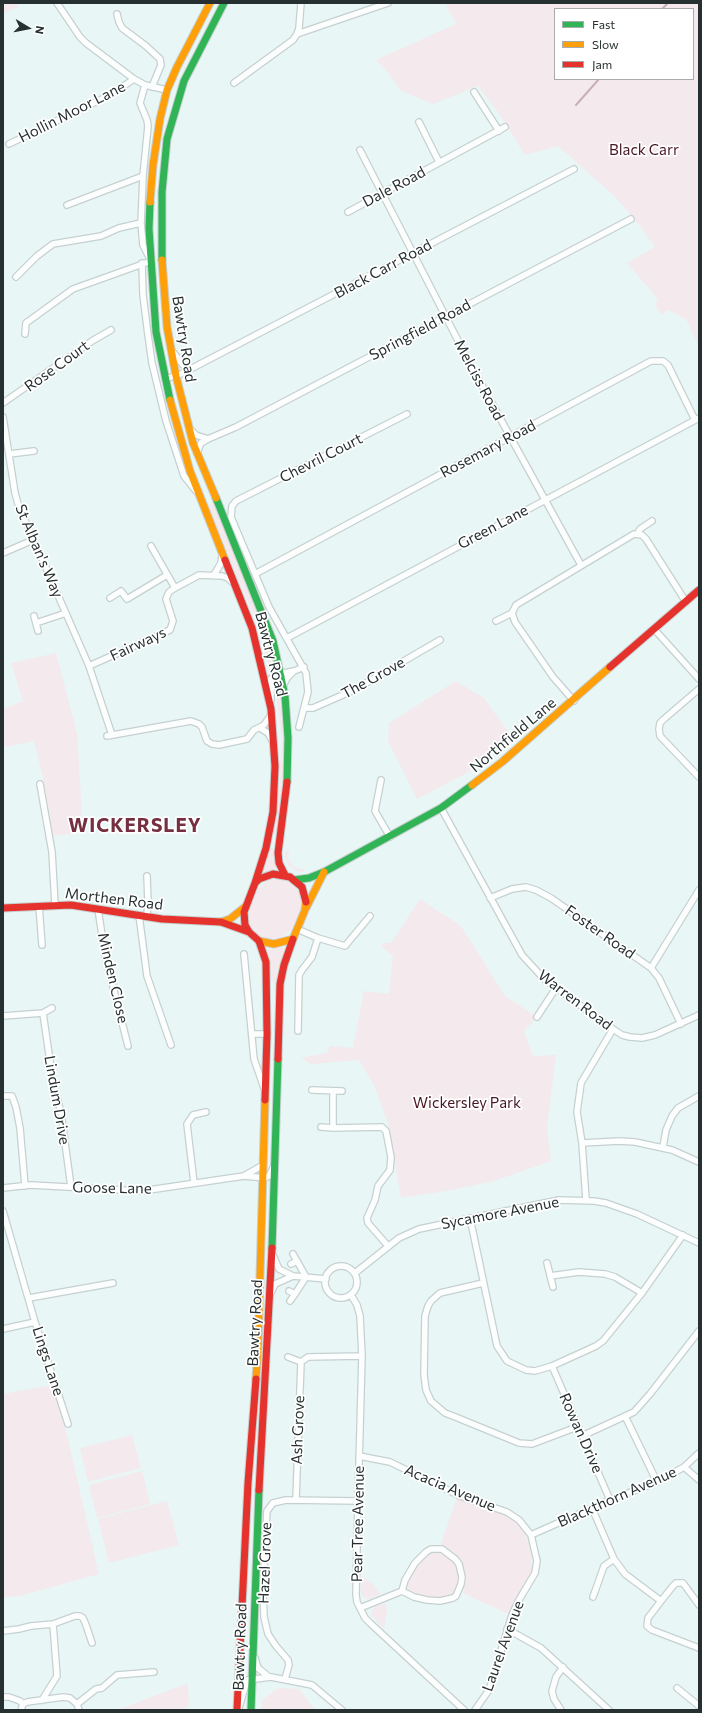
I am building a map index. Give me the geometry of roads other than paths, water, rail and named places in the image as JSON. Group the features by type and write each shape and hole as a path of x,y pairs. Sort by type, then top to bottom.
{"main road":[{"name":"Bawtry Road","path":"210,3 177,67 167,90 157,135 153,165 149,229 156,326 165,379 181,441 200,495 237,586 252,628 272,711 274,745 273,812 266,848 255,883"},
{"path":"201,20 214,3"},
{"name":"Bawtry Road","path":"224,3 184,81 167,139 162,192 161,236 164,305 176,376 189,429 197,454 273,640 283,686 288,723 288,757 278,853 279,863 285,875"},
{"path":"161,358 172,352"},
{"name":"Northfield Lane","path":"294,880 309,878 324,872 441,808 502,762 574,701 699,590"},
{"path":"305,910 306,902 303,890 294,880 285,875 269,875 259,879 255,883 245,907 244,918 249,932 259,941 274,944 293,939 305,910 324,872"},
{"name":"Morthen Road","path":"3,908 71,905 147,916 221,922 249,932"},
{"path":"221,922 230,919 245,907"},
{"name":"Bawtry Road","path":"251,1710 252,1650 272,1251 281,981 284,965 293,939"},
{"name":"Bawtry Road","path":"238,1710 248,1483 258,1346 266,1097 267,967 259,941"}],"street":[{"path":"57,3 80,37 86,43 134,79 145,85 167,90"},
{"path":"234,83 293,40 297,34 301,3"},
{"path":"297,34 388,3"},
{"path":"117,14 122,28 146,46 160,59 161,65 152,87"},
{"name":"Hollin Moor Lane","path":"9,144 112,94 134,79"},
{"name":"Bawtry Road","path":"145,85 140,103 148,126 143,176 141,223 143,245 151,261"},
{"path":"474,92 499,131"},
{"name":"Dale Road","path":"419,122 439,162"},
{"name":"Dale Road","path":"348,212 505,127"},
{"name":"Melciss Road","path":"360,150 468,360 543,500 581,565"},
{"name":"Black Carr Road","path":"165,379 176,376 192,368 574,169"},
{"path":"67,204 143,176"},
{"name":"Springfield Road","path":"208,438 221,434 631,220"},
{"path":"16,277 37,256 53,244 101,236 119,228 141,223"},
{"path":"25,334 26,323 73,289 151,261"},
{"name":"Bawtry Road","path":"142,263 143,295 152,363 166,421 184,476 200,495"},
{"name":"Rose Court","path":"3,403 92,340 111,330"},
{"path":"172,352 183,365 192,368"},
{"name":"Rosemary Road","path":"255,574 651,361 663,361 670,369 697,419"},
{"name":"Chevril Court","path":"236,501 407,414"},
{"name":"St Alban's Way","path":"3,417 15,493 33,540 89,666 110,735 191,721 202,727 207,740 219,745 247,739 254,730 260,728"},
{"name":"Green Lane","path":"287,638 697,419"},
{"path":"189,429 196,435 208,438"},
{"path":"197,454 201,443 208,438"},
{"path":"9,454 34,451"},
{"name":"Bawtry Road","path":"236,501 231,511 231,517 278,627 287,638 304,667 308,687 299,727"},
{"path":"496,621 512,613 516,605 630,535 638,533 640,529 652,521"},
{"path":"638,533 646,539 686,602"},
{"path":"3,553 33,540"},
{"path":"151,546 174,588 199,575 226,576 237,586"},
{"path":"214,575 222,563 222,550"},
{"path":"110,598 121,591 127,599 167,575"},
{"name":"Fairways","path":"89,666 170,630 173,621 166,599 169,592 174,588"},
{"name":"St Alban's Way","path":"36,623 66,613"},
{"path":"512,613 516,622 553,677 574,701"},
{"name":"St Alban's Way","path":"34,616 38,631"},
{"path":"654,630 699,679"},
{"name":"The Grove","path":"304,708 313,708 354,690 440,640"},
{"name":"Bawtry Road","path":"272,711 271,679 274,675 294,671 304,667"},
{"name":"Bawtry Road","path":"283,686 287,678 294,671"},
{"path":"699,689 664,719 659,729 660,736 699,777"},
{"path":"272,711 267,722 260,728 268,734 274,745"},
{"path":"381,780 375,811 390,836"},
{"path":"40,784 52,852 55,905"},
{"name":"Warren Road","path":"441,808 522,955 538,974 622,1035 642,1038 655,1036 699,1015"},
{"path":"147,876 147,916"},
{"name":"Foster Road","path":"490,898 512,888 536,890 551,898 651,968 659,978 680,1024"},
{"path":"651,968 699,890"},
{"path":"39,906 42,945"},
{"name":"Minden Close","path":"98,909 105,955 128,1046"},
{"path":"139,915 147,976 171,1045"},
{"path":"298,929 318,938 345,946 370,916"},
{"path":"298,1031 299,975 312,958 318,938"},
{"name":"Bawtry Road","path":"244,954 253,1034 254,1059 266,1097"},
{"path":"536,1017 556,988"},
{"path":"6,1016 43,1013 52,1008"},
{"name":"Lindum Drive","path":"43,1013 53,1082 61,1112 71,1187"},
{"path":"586,1200 582,1144 577,1112 581,1083 613,1029"},
{"path":"253,1034 267,1034"},
{"path":"312,1090 342,1091"},
{"path":"333,1090 333,1128"},
{"path":"3,1096 12,1096 16,1107 20,1128 25,1186"},
{"path":"663,1148 666,1130 672,1116 678,1108 699,1096"},
{"path":"194,1183 187,1124 193,1115 206,1112"},
{"path":"320,1128 382,1127 386,1131 391,1157 390,1170 378,1186 375,1200 367,1218 368,1223 388,1246"},
{"path":"582,1144 620,1141 635,1142 663,1148 682,1154 699,1162"},
{"path":"263,1178 267,1178 271,1174 275,1160"},
{"name":"Goose Lane","path":"244,1176 263,1165"},
{"name":"Goose Lane","path":"3,1188 25,1186 142,1191 244,1176 263,1178"},
{"name":"Sycamore Avenue","path":"355,1273 399,1238 419,1229 552,1200 586,1200 606,1203 622,1208 683,1234 699,1243"},
{"name":"Lings Lane","path":"3,1211 68,1424"},
{"path":"470,1218 494,1336 502,1355 507,1361 526,1370 535,1371 552,1366 596,1346 603,1341 642,1292 683,1234"},
{"path":"272,1251 279,1269 293,1276 326,1279"},
{"path":"293,1254 306,1277"},
{"path":"291,1264 297,1261"},
{"path":"547,1263 553,1288"},
{"path":"340,1266 346,1267 355,1273 357,1284 351,1295 346,1298 335,1297 326,1289 326,1279 328,1272 334,1267 340,1266"},
{"path":"550,1276 579,1272 597,1273 615,1277 642,1292"},
{"path":"270,1295 275,1284 293,1276"},
{"path":"290,1301 306,1277"},
{"path":"29,1298 113,1283"},
{"path":"483,1283 445,1291 435,1296 428,1306 425,1316 424,1375 426,1390 431,1401 445,1413 519,1443 532,1444 577,1427"},
{"path":"289,1291 295,1294"},
{"name":"Pear Tree Avenue","path":"351,1295 357,1305 360,1316 362,1356 356,1595 360,1608 370,1624 464,1710"},
{"path":"3,1329 36,1322"},
{"path":"582,1436 634,1412 650,1394 699,1331"},
{"path":"288,1358 302,1362 308,1358 362,1356"},
{"name":"Ash Grove","path":"296,1499 302,1362"},
{"name":"Rowan Drive","path":"552,1366 577,1427 610,1500"},
{"path":"625,1416 657,1482"},
{"name":"Blackthorn Avenue","path":"531,1535 610,1500 657,1482 684,1467 699,1453"},
{"name":"Acacia Avenue","path":"359,1456 390,1462 460,1496 507,1512 520,1520 531,1535"},
{"path":"684,1467 699,1480"},
{"name":"Hazel Grove","path":"286,1679 289,1665 288,1660 272,1641 267,1630 264,1617 263,1585 268,1510 273,1503 296,1499 358,1500"},
{"path":"592,1508 614,1560 625,1574 661,1601"},
{"name":"Laurel Avenue","path":"475,1710 489,1690 507,1629 519,1600 536,1567 536,1553 531,1535"},
{"path":"360,1608 402,1591 414,1597 427,1600 440,1601 453,1598 456,1596 461,1584 462,1577 458,1564 455,1559 442,1549 431,1549 415,1563 405,1580 402,1591"},
{"path":"593,1597 604,1566 614,1560"},
{"path":"699,1605 683,1583 676,1583 648,1618 647,1626 652,1630 699,1648"},
{"path":"3,1630 53,1624 75,1616 80,1616 86,1625 92,1643"},
{"path":"42,1700 57,1676 53,1624"},
{"path":"507,1629 541,1648 609,1710"},
{"path":"252,1650 258,1668 263,1673 271,1677"},
{"path":"561,1710 554,1699 552,1691 556,1677 563,1667"},
{"path":"77,1704 96,1689 102,1688 117,1675 154,1672"},
{"path":"238,1710 244,1696 245,1682 252,1679 271,1677 312,1685 342,1710"},
{"path":"677,1688 699,1706"},
{"path":"3,1697 14,1698 24,1704"},
{"path":"21,1710 27,1702 63,1697 70,1698 77,1704 79,1710"},
{"path":"598,1710 604,1705"}],"waterway":[{"path":"663,8 668,3"},
{"path":"576,105 598,80"}],"district":[{"name":"WICKERSLEY","path":"135,826"}],"park label":[{"name":"Black Carr","path":"644,150"},
{"name":"Wickersley Park","path":"467,1103"}]}
